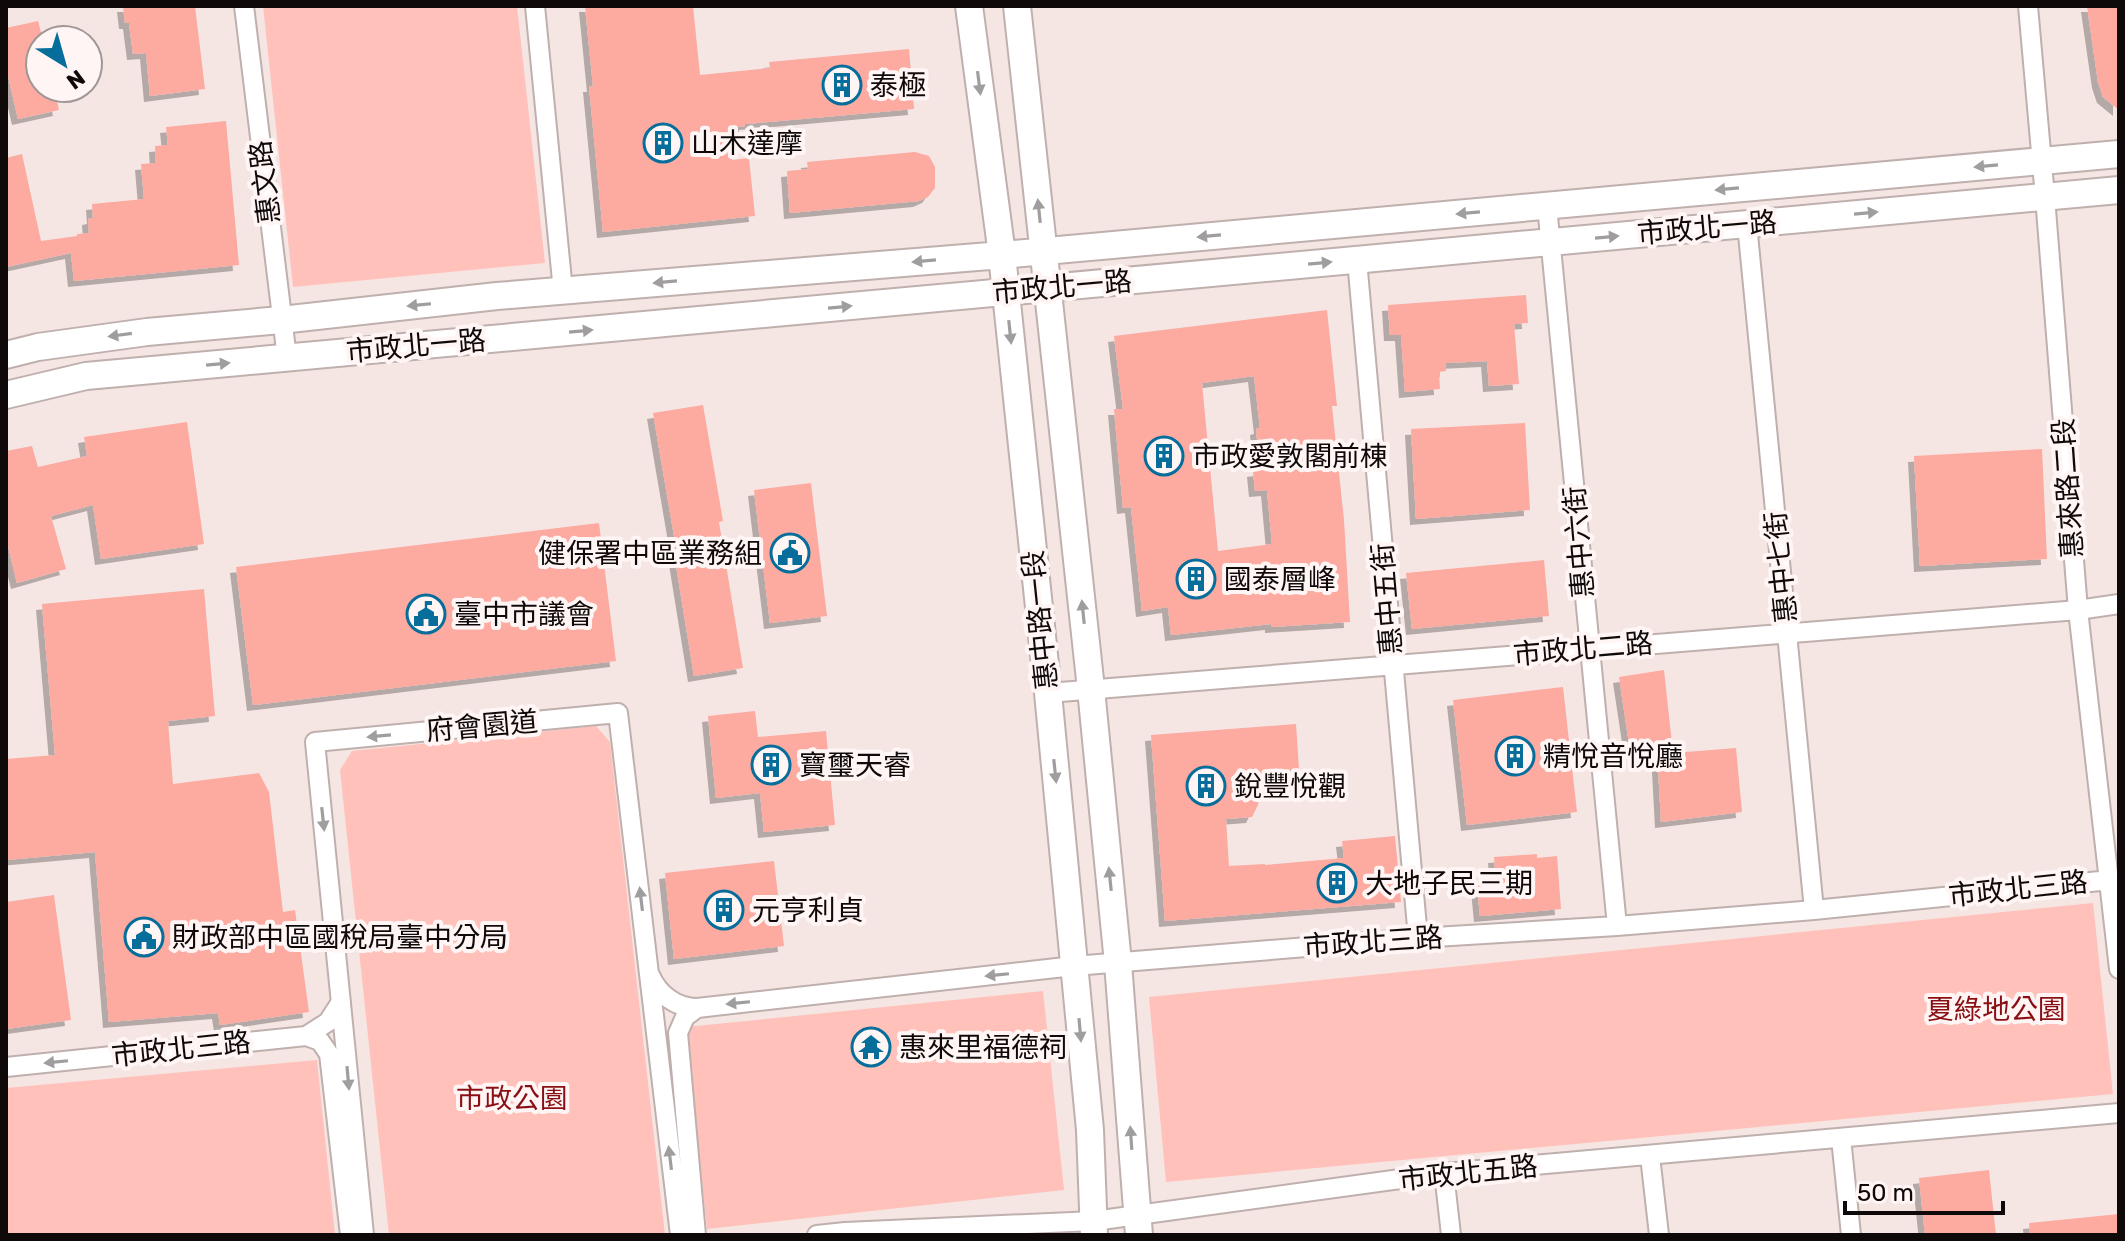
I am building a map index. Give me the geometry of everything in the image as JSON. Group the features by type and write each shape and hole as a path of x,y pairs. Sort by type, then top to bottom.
{"street":[{"name":"惠文路","path":"244,6 287,358"},
{"path":"535,6 563,291"},
{"name":"惠中路一段","path":"969,6 1002,255 1048,693 1090,1130 1094,1228"},
{"name":"惠中路一段","path":"1017,6 1091,689 1118,963 1138,1226"},
{"name":"惠來路二段","path":"2028,6 2078,610 2119,969"},
{"name":"市政北一路","path":"6,355 38,347 147,332 563,291 1002,255 2119,154"},
{"name":"市政北一路","path":"6,395 86,376 2119,190"},
{"name":"惠中六街","path":"1547,206 1617,926"},
{"name":"惠中七街","path":"1747,224 1814,910"},
{"name":"惠中五街","path":"1357,260 1418,938"},
{"name":"市政北二路","path":"1048,693 2078,610 2119,604"},
{"name":"府會園道","path":"364,1235 348,1153 341,1002 315,742 618,713 680,1235"},
{"name":"市政北三路","path":"697,1008 1074,966 1814,910 2110,880"},
{"path":"650,975 668,998 683,1006 697,1008"},
{"path":"306,1036 328,1022 341,1002"},
{"path":"696,1235 678,1033 685,1017 697,1008"},
{"path":"306,1036 320,1041 329,1054 348,1153 350,1235"},
{"name":"市政北三路","path":"6,1067 306,1036"},
{"name":"市政北五路","path":"817,1235 1138,1226 1444,1173 2119,1113"},
{"path":"665,1122 686,1118"},
{"path":"1841,1138 1851,1235"},
{"path":"1650,1156 1659,1235"},
{"path":"1444,1173 1451,1235"}],"green space":[{"path":"263,6 517,6 545,263 293,287"},
{"name":"市政公園","path":"596,726 610,742 665,1235 389,1235 340,770 352,751"},
{"name":"夏綠地公園","path":"2093,903 2113,1094 1166,1182 1149,997"},
{"path":"1043,991 1064,1190 707,1229 686,1027"},
{"path":"317,1060 335,1235 6,1235 6,1088"}],"building":[{"path":"123,6 195,6 205,89 150,96 146,53 133,54 129,23 125,23"},
{"path":"585,6 693,6 700,75 770,68 769,62 909,49 914,109 729,128 732,160 749,158 755,216 603,232"},
{"path":"2087,6 2119,6 2119,110 2103,97 2098,82"},
{"path":"24,24 24,104 58,104 59,110 18,119 6,67 6,28"},
{"path":"226,121 239,265 74,281 71,253 6,267 6,158 22,154 41,241 77,236 89,233 88,219 93,218 92,204 144,199 141,164 156,163 155,146 168,145 166,127"},
{"path":"915,152 929,156 935,167 935,188 928,197 919,201 790,213 787,171 808,169 807,162"},
{"path":"1526,295 1528,323 1514,324 1519,384 1489,386 1487,361 1446,363 1446,371 1439,372 1440,389 1405,392 1401,335 1390,335 1388,305"},
{"path":"1327,310 1337,406 1332,406 1344,520 1350,622 1271,627 1271,624 1171,635 1168,607 1142,611 1131,507 1123,508 1114,409 1123,409 1114,336","holes":["1254,376 1260,428 1256,429 1260,470 1253,471 1255,491 1267,490 1272,544 1218,551 1202,383"]},
{"path":"703,405 743,668 694,676 653,413"},
{"path":"187,422 204,544 101,559 93,505 51,516 66,569 17,583 6,538 6,451 32,446 38,467 87,456 84,437"},
{"path":"1525,423 1530,510 1416,519 1411,429"},
{"path":"2042,449 2047,559 1920,566 1914,456"},
{"name":"健保署中區業務組","path":"811,483 827,616 770,623 754,490"},
{"name":"臺中市議會","path":"599,523 616,661 253,705 236,567"},
{"path":"1544,560 1549,616 1412,629 1406,573"},
{"path":"204,589 215,716 168,721 173,784 259,773 269,792 283,912 295,910 309,1012 220,1025 218,1013 109,1022 95,852 6,860 6,759 55,755 42,604"},
{"path":"1664,670 1673,753 1736,748 1742,812 1661,822 1657,747 1630,750 1619,677"},
{"name":"精悅音悅廳","path":"1563,687 1577,812 1467,825 1453,700"},
{"name":"寶璽天睿","path":"755,711 758,737 826,731 835,825 764,832 760,793 716,798 708,716"},
{"path":"1296,724 1299,769 1254,773 1260,792 1252,817 1226,819 1229,866 1344,858 1342,841 1395,836 1401,902 1165,921 1151,735"},
{"path":"1537,854 1537,858 1557,856 1561,909 1480,916 1477,885 1496,884 1494,857"},
{"name":"元亨利貞","path":"774,861 784,946 674,959 665,873"},
{"path":"54,895 71,1020 6,1029 6,902"},
{"path":"1989,1170 1996,1235 1925,1235 1919,1178"},
{"path":"2119,1214 2119,1235 2030,1235 2029,1223"}],"place":[{"name":"泰極","path":"842,85"},
{"name":"山木達摩","path":"663,143"},
{"name":"市政愛敦閣前棟","path":"1164,456"},
{"name":"健保署中區業務組","path":"790,553"},
{"name":"國泰層峰","path":"1196,579"},
{"name":"臺中市議會","path":"426,614"},
{"name":"精悅音悅廳","path":"1515,756"},
{"name":"寶璽天睿","path":"771,765"},
{"name":"銳豐悅觀","path":"1206,786"},
{"name":"大地子民三期","path":"1337,883"},
{"name":"元亨利貞","path":"724,910"},
{"name":"財政部中區國稅局臺中分局","path":"144,937"},
{"name":"惠來里福德祠","path":"871,1047"}]}
